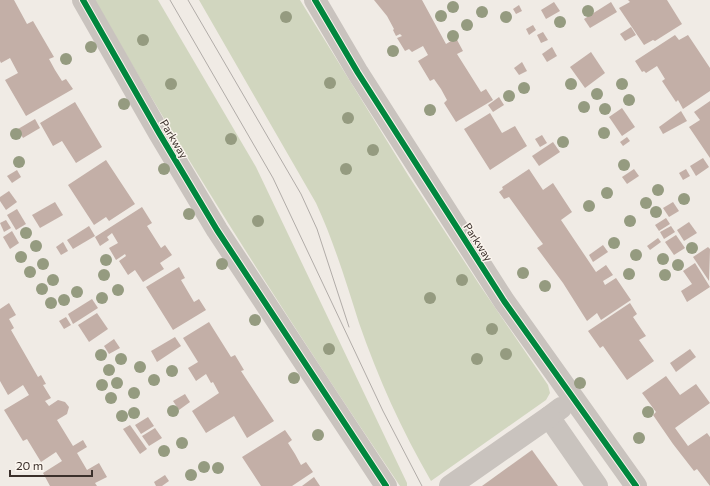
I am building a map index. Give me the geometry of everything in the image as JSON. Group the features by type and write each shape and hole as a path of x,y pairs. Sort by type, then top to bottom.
{"street":[{"name":"Parkway","path":"83,0 159,133 221,235 386,486"},
{"name":"Parkway","path":"315,0 358,73 524,330 636,486"},
{"path":"450,486 573,399"},
{"path":"549,417 597,486"}],"green space":[{"path":"95,0 158,0 256,167 407,483 407,486 400,486 281,306 167,124"},
{"path":"199,0 300,0 408,175 479,284 548,385 550,393 546,400 431,481 400,424 382,384 359,323 334,247 316,203"}],"building":[{"path":"0,0 14,0 27,24 33,21 54,57 49,59 55,70 62,81 66,79 73,89 26,116 5,80 18,73 10,58 1,63 0,61"},
{"path":"374,0 422,0 446,44 456,38 463,51 457,54 481,92 486,89 493,100 456,122 444,103 447,100 441,89 434,79 430,81 418,61 428,55 423,46 412,52 409,49 405,51 397,38 402,36 400,34 396,36 387,16"},
{"path":"628,0 667,0 682,24 655,41 653,40 644,45 619,8 630,2"},
{"path":"554,2 560,11 546,19 541,10"},
{"path":"611,2 617,12 590,28 584,19"},
{"path":"519,5 522,11 516,14 513,9"},
{"path":"533,25 536,30 529,35 526,29"},
{"path":"631,27 636,35 625,41 620,34"},
{"path":"543,32 548,40 541,43 537,35"},
{"path":"675,35 679,40 688,35 710,68 710,91 683,109 678,100 676,102 662,81 665,79 657,66 646,73 644,71 642,72 635,61"},
{"path":"552,47 557,56 547,62 542,54"},
{"path":"591,52 605,73 585,88 570,67"},
{"path":"522,62 527,71 519,75 514,68"},
{"path":"499,97 504,105 493,112 488,105"},
{"path":"710,101 710,158 689,127 700,120 694,112"},
{"path":"75,102 102,147 76,163 62,141 53,146 40,123"},
{"path":"622,108 635,127 622,136 609,117"},
{"path":"681,111 687,121 663,134 659,127"},
{"path":"490,113 502,133 515,126 527,146 490,170 464,129"},
{"path":"35,119 40,128 23,138 18,129"},
{"path":"542,135 547,143 540,147 535,139"},
{"path":"627,137 630,141 623,146 620,142"},
{"path":"553,142 560,152 539,166 532,156"},
{"path":"703,158 709,167 696,176 690,166"},
{"path":"106,160 135,204 109,221 106,217 94,225 68,185"},
{"path":"529,169 543,190 553,183 572,212 561,220 596,272 606,265 613,275 603,281 605,285 616,278 631,300 601,320 597,313 587,321 563,283 537,248 543,244 509,197 504,199 499,192 503,189 502,187"},
{"path":"634,169 639,176 627,184 622,177"},
{"path":"686,169 690,176 683,180 679,173"},
{"path":"17,170 21,177 12,183 7,176"},
{"path":"9,191 17,202 6,210 0,201 0,197"},
{"path":"55,202 63,215 40,228 32,215"},
{"path":"673,202 679,211 669,217 663,208"},
{"path":"142,207 152,223 147,226 161,248 165,245 172,255 160,263 164,269 143,282 135,270 128,275 119,261 126,256 125,254 116,260 109,248 118,243 112,233 107,237 109,240 100,246 95,237"},
{"path":"17,209 26,224 16,230 7,215"},
{"path":"666,218 670,224 659,231 655,225"},
{"path":"6,220 11,228 4,232 0,223"},
{"path":"689,222 697,233 684,241 677,230"},
{"path":"89,226 95,236 73,249 67,240"},
{"path":"671,226 675,232 664,239 660,232"},
{"path":"12,231 19,243 10,249 3,237"},
{"path":"676,235 685,248 674,255 665,242"},
{"path":"658,238 661,242 650,250 647,246"},
{"path":"63,242 68,251 61,255 56,247"},
{"path":"603,245 608,252 593,262 589,255"},
{"path":"708,247 710,249 709,281 693,257"},
{"path":"695,263 710,287 687,302 681,291 692,284 683,271"},
{"path":"179,267 185,278 181,280 194,302 199,299 206,310 173,330 146,287"},
{"path":"92,299 98,308 73,324 68,314"},
{"path":"9,303 16,315 9,319 14,328 11,330 38,377 41,375 46,384 43,385 51,398 45,401 49,406 58,400 65,402 69,407 67,414 57,420 73,446 83,440 87,447 77,453 87,470 99,463 107,477 95,483 97,486 50,486 43,473 62,461 56,452 41,462 27,439 23,441 4,410 29,395 23,385 8,395 0,381 0,309"},
{"path":"630,303 637,314 633,317 646,336 639,340 654,361 627,380 603,346 600,348 588,331"},
{"path":"97,313 108,329 89,342 78,325"},
{"path":"66,317 71,325 64,329 59,321"},
{"path":"209,322 231,357 235,355 244,370 241,371 274,421 247,438 234,416 206,433 192,411 219,393 213,382 211,383 206,374 196,381 188,368 198,362 183,338"},
{"path":"175,337 181,346 157,362 151,351"},
{"path":"114,339 120,348 109,354 104,346"},
{"path":"690,349 696,357 676,372 670,363"},
{"path":"666,376 680,395 696,384 710,403 675,428 688,446 707,433 710,437 710,486 697,469 694,471 673,444 653,415 656,412 642,393"},
{"path":"185,394 190,402 179,410 173,401"},
{"path":"148,417 154,426 141,434 135,425"},
{"path":"130,425 147,449 140,454 123,429"},
{"path":"155,428 162,438 149,446 142,436"},
{"path":"285,430 292,440 288,443 301,465 306,462 313,472 292,486 261,486 242,457"},
{"path":"532,450 558,486 482,486"},
{"path":"165,475 169,481 162,486 156,486 154,482"},
{"path":"314,477 320,486 302,486"}],"tram line":[{"path":"170,0 273,178 383,411 422,486"},
{"path":"188,0 301,194 317,229 349,327"}],"cycle path":[{"path":"83,0 159,133 217,230 386,486"},
{"path":"315,0 358,73 504,301 636,486"}]}
